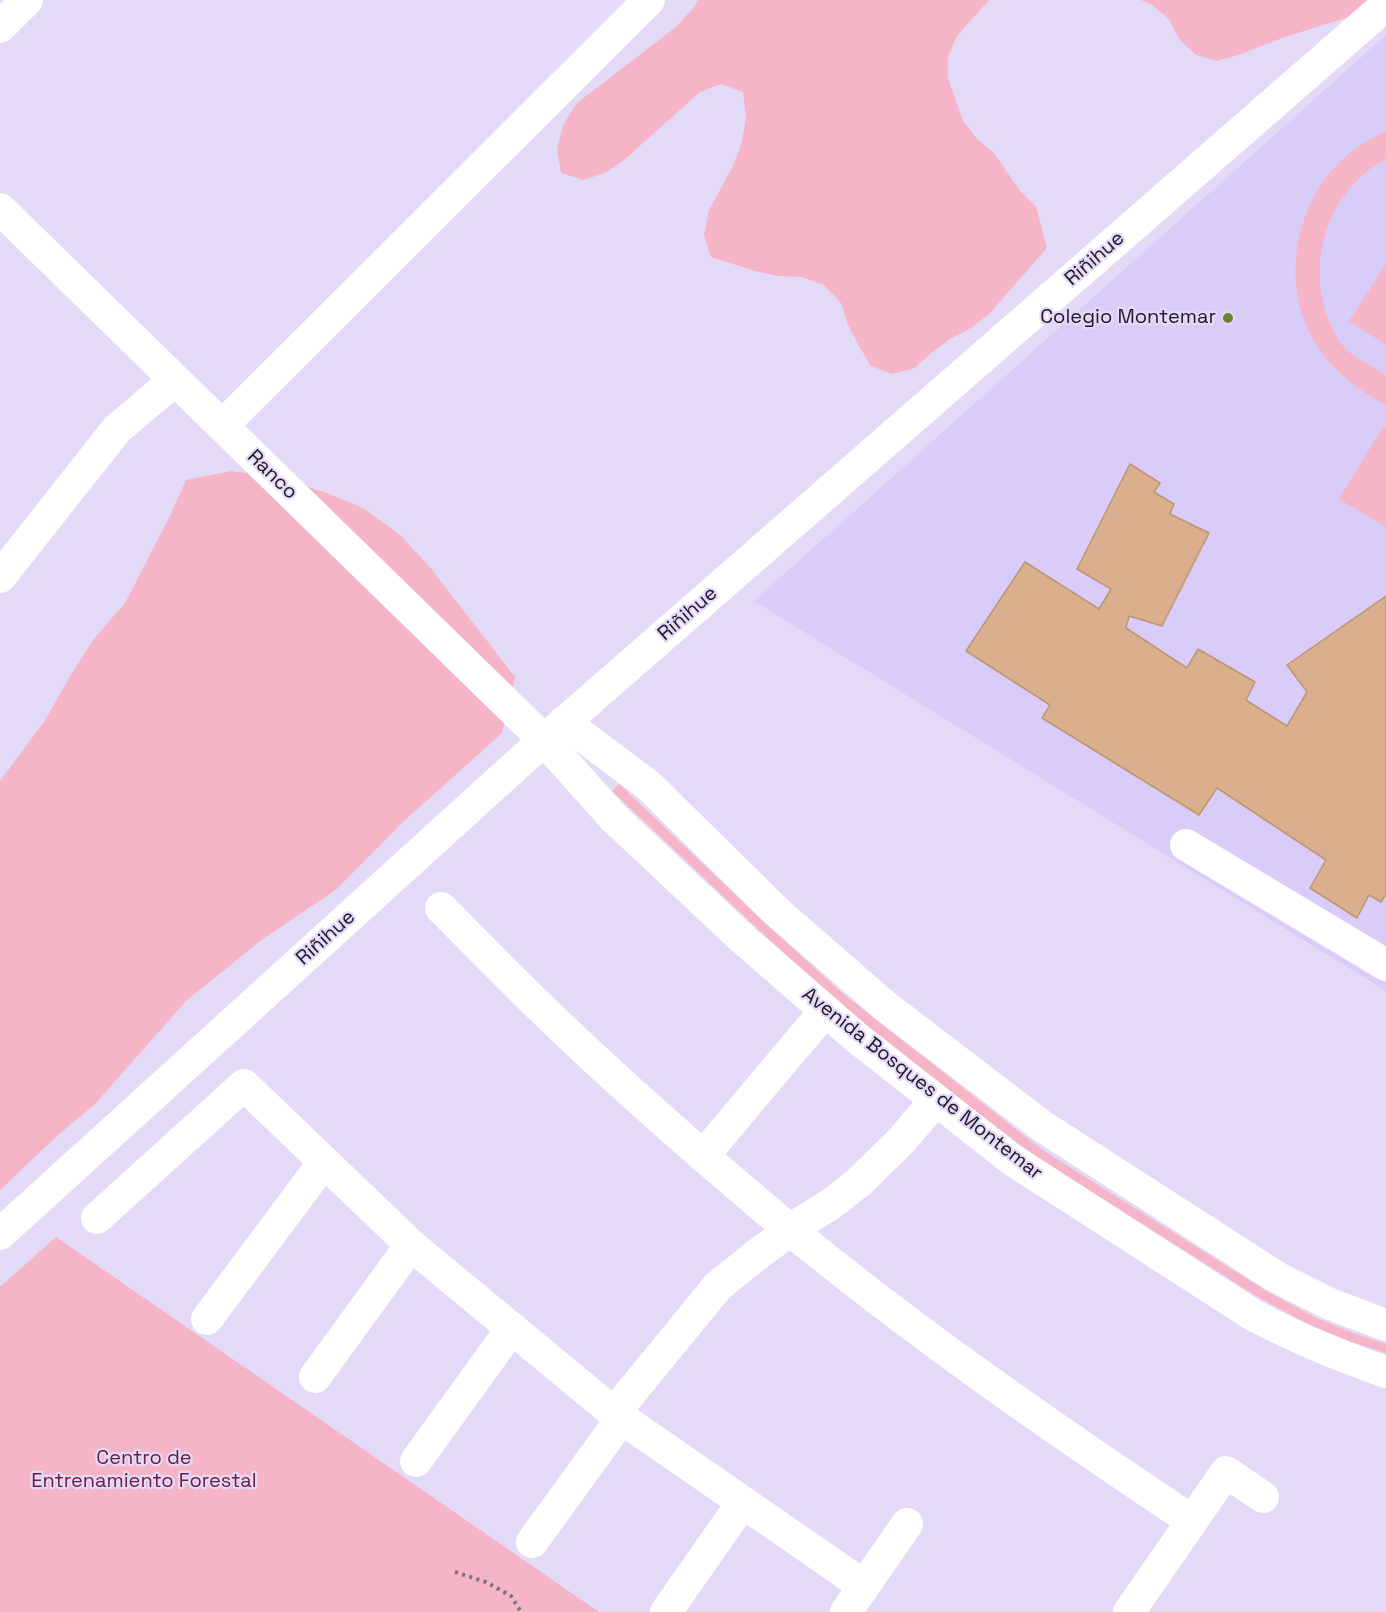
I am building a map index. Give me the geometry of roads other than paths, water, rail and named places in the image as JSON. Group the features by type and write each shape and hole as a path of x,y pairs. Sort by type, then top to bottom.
{"street":[{"path":"0,27 27,0"},
{"path":"222,426 649,0"},
{"name":"Riñihue","path":"0,1234 554,731 1386,6"},
{"name":"Ranco","path":"0,209 222,426 554,731"},
{"path":"0,577 117,429 175,380"},
{"name":"Avenida Bosques de Montemar","path":"554,731 614,818 743,939 857,1038 1011,1159 1253,1315 1322,1349 1386,1372"},
{"name":"Avenida Bosques de Montemar","path":"554,731 648,785 776,911 885,1006 1042,1126 1278,1278 1330,1304 1386,1325"},
{"path":"1186,844 1386,965"},
{"path":"441,908 538,1005 637,1098 791,1230 915,1327 1020,1404 1192,1521"},
{"path":"703,1156 825,1011"},
{"path":"97,1218 244,1085 411,1245 618,1416 864,1586"},
{"path":"532,1542 618,1416 718,1286 759,1253 859,1182 901,1141 936,1100"},
{"path":"207,1319 324,1162"},
{"path":"315,1377 411,1245"},
{"path":"416,1461 512,1328"},
{"path":"1129,1612 1226,1472 1263,1497"},
{"path":"666,1612 743,1502"},
{"path":"846,1612 907,1524"}],"place":[{"name":"Colegio Montemar","path":"1228,318"}],"park label":[{"name":"Centro de Entrenamiento Forestal","path":"144,1470"}]}
